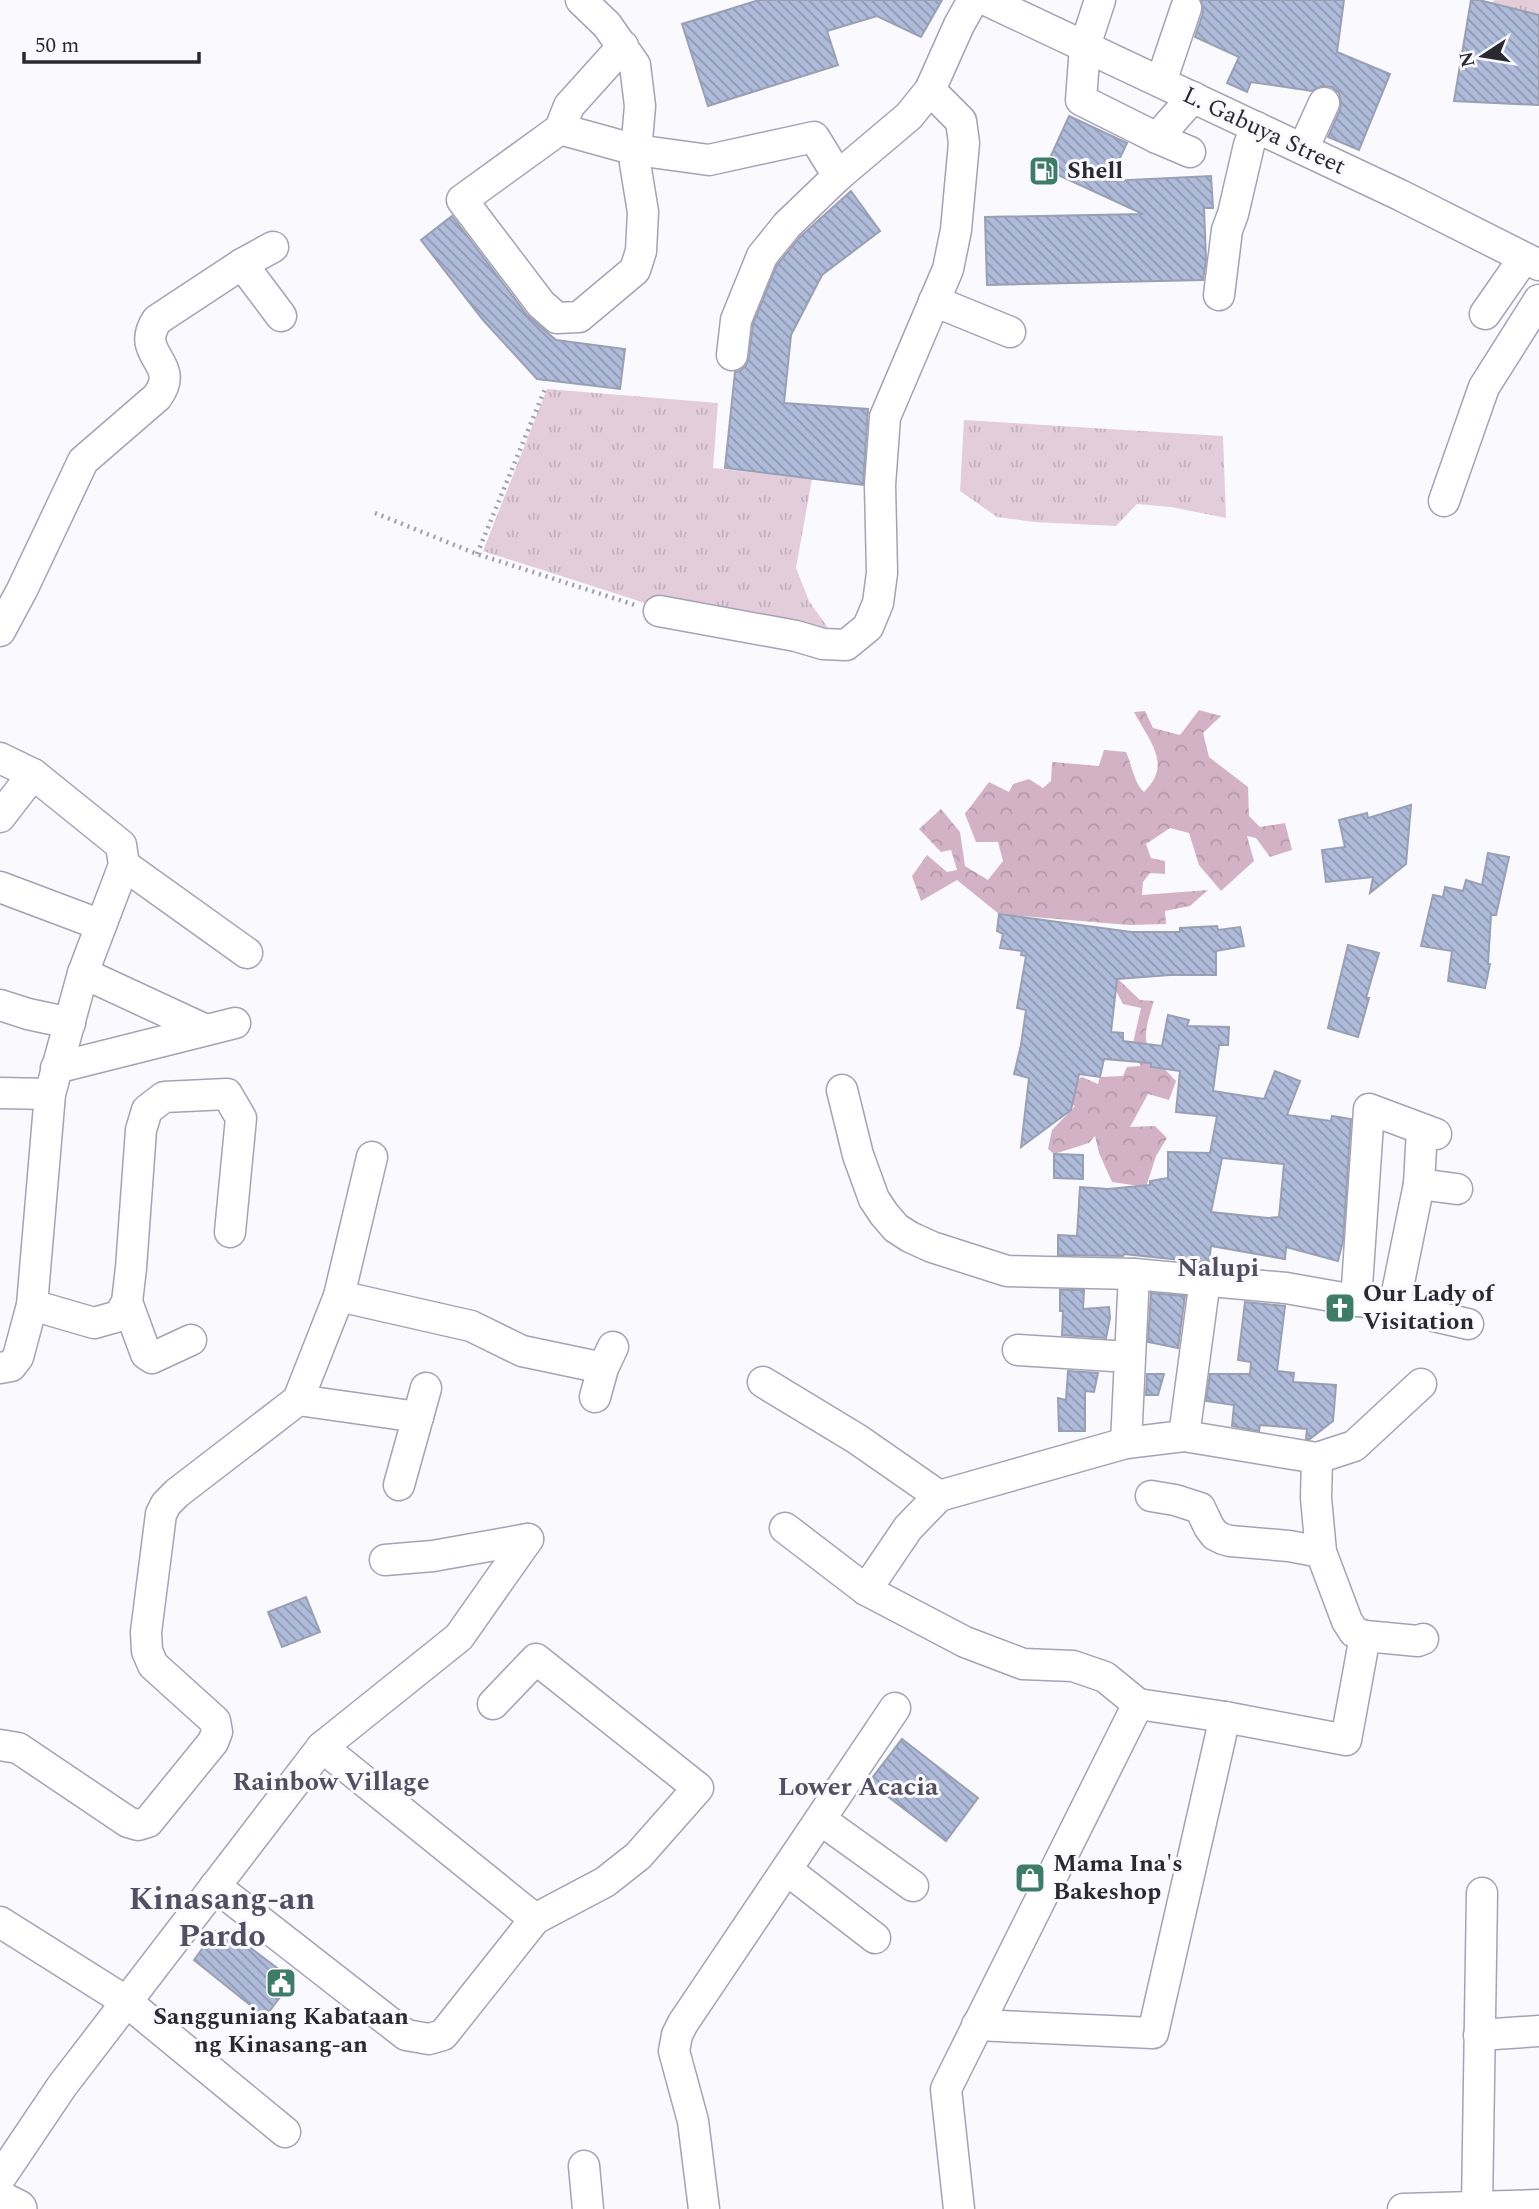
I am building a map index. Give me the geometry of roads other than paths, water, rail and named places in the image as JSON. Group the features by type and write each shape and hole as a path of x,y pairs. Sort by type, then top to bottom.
{"main road":[{"path":"0,2200 18,2209"}],"street":[{"path":"581,0 607,25 624,46 635,65 640,106 635,163 643,212 641,251 635,270 579,317 557,318 541,304 462,200 560,129 569,106 624,46"},
{"path":"732,355 736,320 762,256 787,225 838,176 909,116 930,90 973,0"},
{"name":"L. Gabuya Street","path":"986,0 1400,195 1532,262"},
{"path":"1100,0 1085,46 1081,100 1191,152"},
{"path":"1161,82 1186,8"},
{"path":"659,611 796,636 823,644 846,645 868,626 878,603 882,573 880,485 885,417 948,270 956,230 964,143 961,121 930,90"},
{"path":"1157,138 1193,97"},
{"path":"1295,146 1315,100"},
{"path":"1219,295 1227,230 1256,127"},
{"path":"560,129 636,150 709,160 814,137 838,176"},
{"path":"0,631 83,461 157,397 165,386 165,374 148,340 150,330 157,320 242,264 273,247"},
{"path":"1485,314 1532,262"},
{"path":"242,264 281,316"},
{"path":"1444,501 1484,387 1539,300"},
{"path":"934,301 1010,332"},
{"path":"0,758 33,774 121,845 124,865 83,972 53,1081 32,1305 18,1357 11,1366 0,1368"},
{"path":"0,817 33,774"},
{"path":"124,865 247,953"},
{"path":"0,887 101,925"},
{"path":"83,972 206,1030"},
{"path":"0,1005 70,1023"},
{"path":"0,1093 53,1081 206,1030 235,1023"},
{"path":"842,1090 858,1155 874,1199 896,1228 932,1247 1007,1270 1134,1274 1286,1288 1394,1307 1468,1324"},
{"path":"32,1305 94,1322 118,1316 127,1302 141,1130 147,1110 164,1097 227,1094 241,1118 230,1232"},
{"path":"1356,1301 1369,1109 1429,1131 1394,1307"},
{"path":"0,1745 18,1748 128,1822 138,1825 148,1822 213,1742 217,1732 215,1721 153,1665 147,1651 146,1632 161,1514 177,1493 298,1400 339,1296 372,1157"},
{"path":"1419,1184 1457,1189"},
{"path":"1126,1443 1134,1274"},
{"path":"1184,1436 1205,1280"},
{"path":"339,1296 471,1326 522,1351 608,1358 595,1397"},
{"path":"127,1302 146,1354 152,1358 191,1340"},
{"path":"1018,1350 1129,1357"},
{"path":"763,1382 857,1439 939,1496"},
{"path":"866,1590 908,1528 939,1496 1126,1443 1184,1436 1317,1458 1354,1446 1421,1384"},
{"path":"399,1485 426,1388"},
{"path":"298,1400 418,1417"},
{"path":"1317,1458 1321,1552 1347,1621 1354,1632 1365,1636 1423,1639"},
{"path":"1151,1496 1200,1508 1215,1535 1230,1541 1289,1546 1321,1552"},
{"path":"785,1528 866,1590 965,1642 1023,1664 1073,1666 1105,1677 1138,1704 1226,1717 1346,1741 1365,1636"},
{"path":"0,2178 62,2086 322,1747 458,1637 528,1539 433,1556 384,1560"},
{"path":"215,1886 406,2035 429,2039 443,2035 535,1919 604,1882 629,1863 698,1788 536,1659 492,1704"},
{"path":"959,2209 946,2089 1138,1704"},
{"path":"704,2209 693,2121 674,2051 677,2035 895,1708"},
{"path":"977,2025 1153,2033 1226,1717"},
{"path":"322,1747 535,1919"},
{"path":"821,1820 913,1886"},
{"path":"787,1870 875,1938"},
{"path":"1477,2207 1475,2185 1482,1893"},
{"path":"0,1922 127,2002 285,2132"},
{"path":"1479,2035 1539,2031"},
{"path":"584,2166 588,2209"},
{"path":"1403,2209 1535,2207"}],"place":[{"name":"Shell","path":"1044,171"},
{"name":"Our Lady of Visitation","path":"1340,1308"},
{"name":"Mama Ina's Bakeshop","path":"1030,1878"},
{"name":"Sangguniang Kabataan ng Kinasang-an","path":"281,1983"}],"district":[{"name":"Nalupi","path":"1218,1268"},
{"name":"Rainbow Village","path":"331,1782"},
{"name":"Lower Acacia","path":"858,1787"},
{"name":"Kinasang-an Pardo","path":"222,1918"}]}
